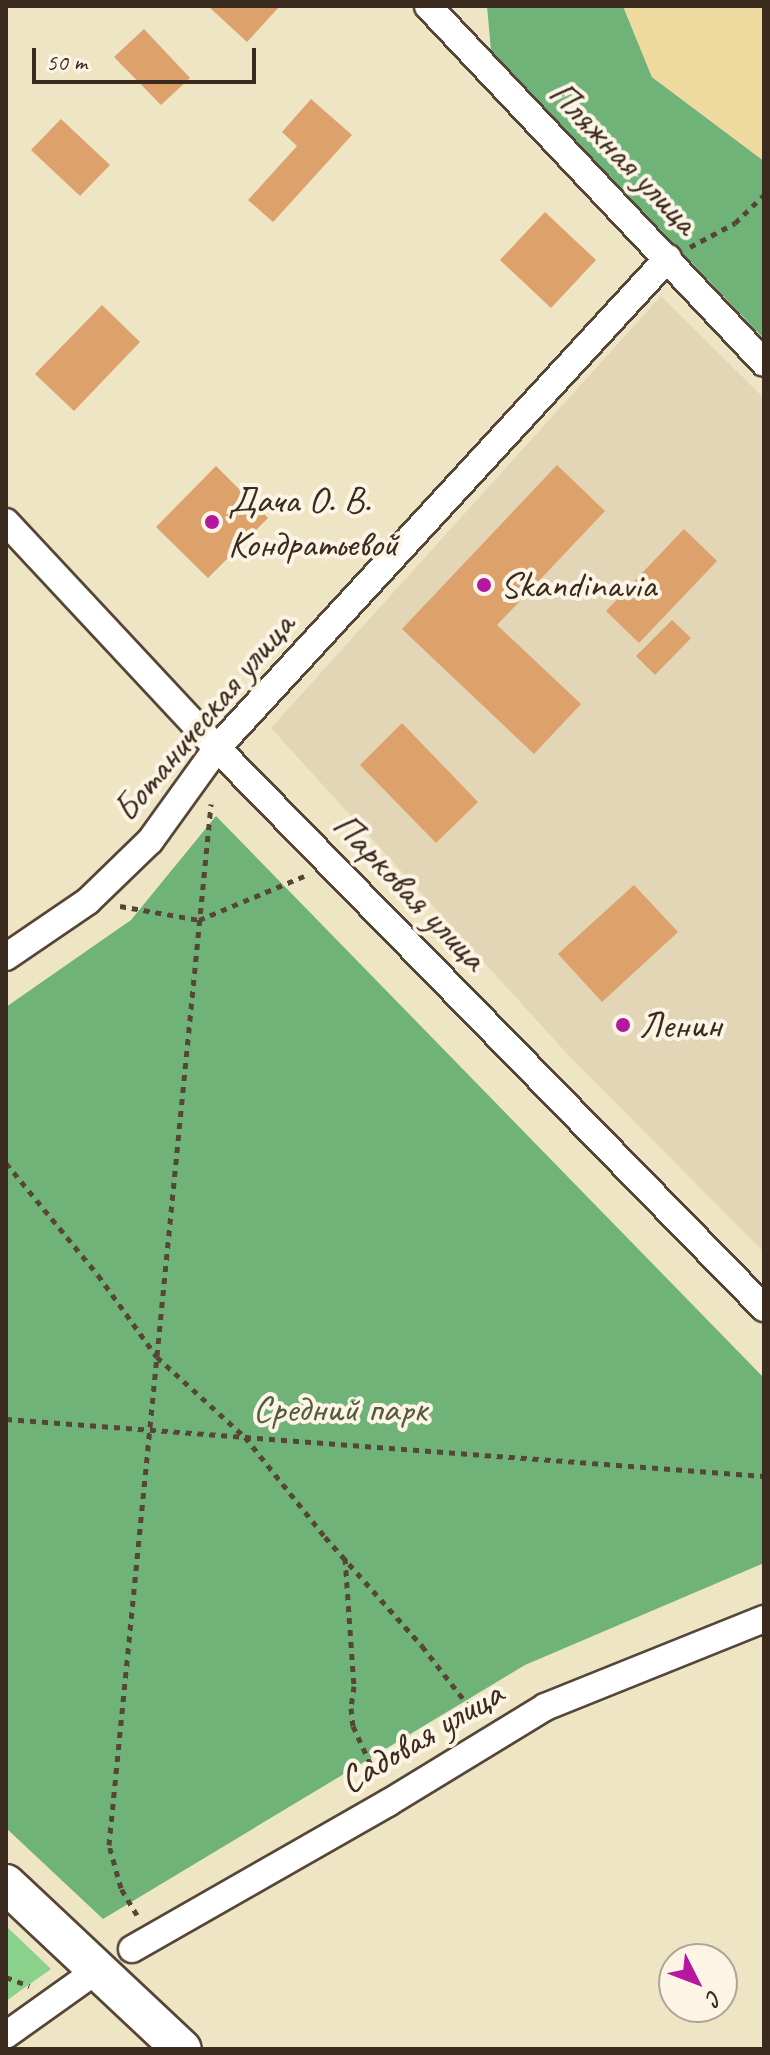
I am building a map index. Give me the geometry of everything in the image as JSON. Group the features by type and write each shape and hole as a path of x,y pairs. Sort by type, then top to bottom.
{"street":[{"name":"Пляжная улица","path":"428,6 764,362"},
{"name":"Ботаническая улица","path":"6,957 88,901 150,841 217,748 668,258"},
{"name":"Парковая улица","path":"6,522 217,748 764,1308"},
{"name":"Садовая улица","path":"141,1944 388,1803 545,1707 764,1619"},
{"path":"6,1884 182,2049"},
{"path":"6,2035 97,1970"}],"path":[{"path":"668,258 735,223 764,195"},
{"path":"141,1944 109,1845 217,748"},
{"path":"88,901 199,920 331,864"},
{"path":"6,1163 98,1275 157,1357 245,1437 422,1646 494,1738"},
{"path":"6,1419 764,1476"},
{"path":"345,1557 354,1686 351,1708 353,1726 388,1803"}],"shaded area":[{"path":"661,296 764,398 764,1252 571,1058 271,728"}],"green space":[{"path":"487,6 623,6 652,77 764,161 764,339 491,51"},
{"name":"Средний парк","path":"216,816 764,1378 764,1563 525,1665 103,1919 6,1828 6,1007 131,920"},
{"path":"6,1926 51,1969 6,2001"}],"sand":[{"path":"623,6 764,6 764,161 652,77"}],"building":[{"path":"208,6 280,6 247,42"},
{"path":"144,29 190,78 161,105 114,57"},
{"path":"311,99 352,135 273,222 248,200 297,146 282,132"},
{"path":"61,119 110,165 80,196 31,150"},
{"path":"545,212 596,260 551,308 500,260"},
{"path":"102,305 140,342 74,411 35,374"},
{"path":"557,465 605,511 497,625 581,704 534,754 402,629"},
{"name":"Дача О. В. Кондратьевой","path":"216,466 268,518 208,578 156,527"},
{"path":"684,529 717,561 639,643 606,611"},
{"path":"672,620 691,638 655,675 636,656"},
{"path":"402,723 478,802 436,843 360,765"},
{"path":"634,885 678,932 602,1002 558,954"}],"place":[{"name":"Дача О. В. Кондратьевой","path":"212,522"},
{"name":"Skandinavia","path":"484,585"},
{"name":"Ленин","path":"623,1025"}]}
